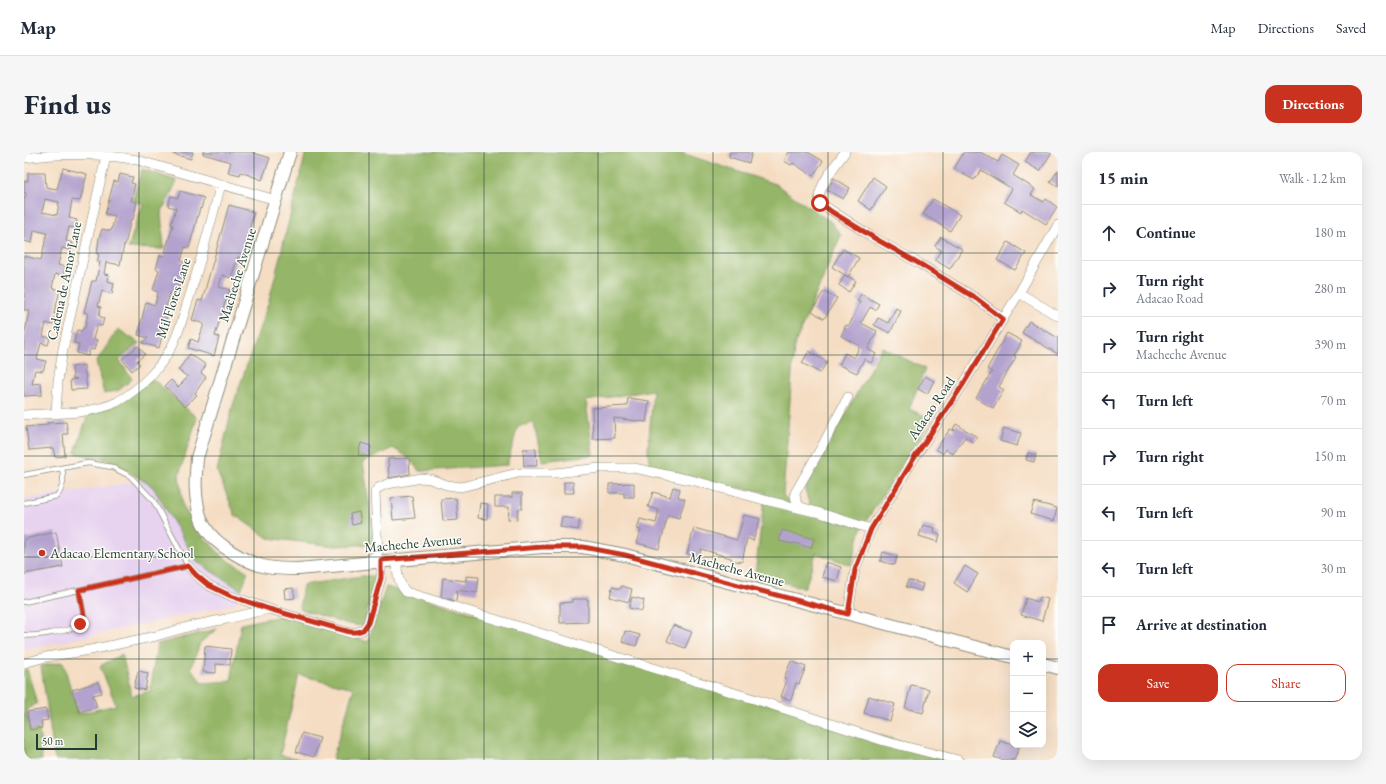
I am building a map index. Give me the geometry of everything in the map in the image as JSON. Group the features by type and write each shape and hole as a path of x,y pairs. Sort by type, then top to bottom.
{"main road":[{"name":"Macheche Avenue","path":"290,152 197,458 195,484 198,507 205,527 214,538 238,555 266,567 298,569 381,560 542,547 583,547 625,555 1010,655"},
{"path":"1046,665 1058,668"}],"street":[{"path":"845,152 823,184 818,197 820,203 876,239 977,299 1003,319"},
{"path":"24,158 42,154 82,154 137,160 276,200"},
{"name":"Cadena de Amor Lane","path":"56,413 58,380 63,349 106,156"},
{"name":"Mil Flores Lane","path":"24,415 93,409 116,402 144,382 157,368 167,354 177,335 195,278 221,184"},
{"name":"Adacao Road","path":"848,614 855,570 871,529 913,460 964,383 1019,293 1058,225"},
{"path":"1019,293 1058,316"},
{"path":"815,512 798,504 795,493 848,397"},
{"path":"366,562 378,552 375,492 378,488 387,484 422,478 461,487 518,473 555,473 600,468 634,468 695,481 815,512 871,529"},
{"path":"397,559 398,578 400,585 406,592 857,732 958,760"},
{"path":"188,566 208,585 231,596 269,609 350,632 357,632 363,630 368,623 381,578 381,560"},
{"path":"24,663 46,657 90,650 156,636 191,626 269,609"}],"lane":[{"path":"24,475 88,463 112,466 130,476 153,500 188,566 24,602"},
{"path":"24,503 57,496 63,488 64,478 62,468"},
{"path":"24,635 74,628 80,624 84,617 79,590"}],"shaded area":[{"path":"179,475 183,507 200,533 224,558 248,572 235,604 24,650 24,499"}],"green space":[{"path":"306,152 679,152 775,184 831,222 841,235 794,346 783,495 797,510 812,514 805,489 882,347 925,369 909,409 931,419 861,529 851,565 816,553 805,588 755,575 765,492 678,478 650,470 648,450 653,390 586,401 593,455 542,461 534,423 518,426 507,465 419,471 409,458 393,448 363,462 375,544 335,546 268,538 235,515 217,471 233,405 269,301"},
{"path":"142,169 177,181 161,213 164,249 128,248 143,204 133,200"},
{"path":"118,329 139,343 119,360 132,379 119,390 104,394 96,362"},
{"path":"153,379 197,418 179,475 183,507 200,533 224,558 248,572 241,590 197,562 153,487 113,461 75,453 87,417"},
{"path":"362,576 377,576 363,626 348,624 299,609 303,585"},
{"path":"386,587 962,760 332,760 354,688 299,675 280,755 304,760 55,760 41,666 63,662 78,714 116,705 100,666 122,654 132,696 150,691 157,644 217,629 200,643 191,668 202,683 231,681 241,624 285,615 368,642"},
{"path":"27,669 37,703 26,710 30,730 39,729 42,760 24,760 24,670"}],"building":[{"path":"173,152 193,152 191,159 173,154"},
{"path":"203,152 251,152 270,158 262,180 241,172 240,175 228,172 231,162 203,154"},
{"path":"730,152 752,152 749,163 729,157"},
{"path":"789,152 808,152 823,161 813,176 793,163 791,165 784,161"},
{"path":"964,152 980,152 998,162 1002,155 1019,165 1013,175 1035,189 1031,195 1044,202 1046,199 1057,207 1046,224 1022,209 1021,212 1004,202 1012,189 981,170 974,180 954,169"},
{"path":"1031,152 1052,152 1040,171 1025,162"},
{"path":"63,168 87,174 80,201 72,200 69,218 77,220 75,228 69,227 66,241 73,243 71,250 62,248 58,265 65,267 63,276 55,274 52,288 60,290 54,314 56,314 53,325 46,323 43,336 50,338 48,345 41,343 37,359 46,361 43,371 35,370 32,384 41,383 42,395 24,396 24,337 29,310 24,310 24,256 41,260 47,233 34,230 32,243 24,241 24,200 26,193 24,193 24,181 28,181 28,173 45,173 46,187 57,189","holes":["45,199 59,202 57,215 42,212"]},
{"path":"1058,170 1058,187 1050,182"},
{"path":"120,174 133,177 131,183 135,184 131,201 137,202 133,219 131,219 120,265 106,262 104,274 109,275 108,281 114,283 112,294 102,291 98,306 101,307 99,316 104,318 102,326 97,325 93,339 97,340 94,350 90,349 88,356 77,353 79,344 74,343 77,330 82,331 83,328 85,328 88,313 84,312 92,281 96,281 100,262 97,262 99,255 97,254 99,238 102,229 111,231 115,216 105,214 114,181 118,182"},
{"path":"873,177 886,186 871,210 858,201"},
{"path":"834,178 850,188 843,199 827,190"},
{"path":"180,191 204,198 189,248 185,247 181,261 185,262 177,294 170,293 166,307 169,308 159,348 142,343 148,338 138,335 146,302 155,305 158,292 153,290 159,270 156,269 160,255 164,256 173,225 171,225 176,208 168,206 171,196 178,198"},
{"path":"933,199 960,215 950,231 923,214"},
{"path":"229,205 254,212 242,258 238,257 231,278 222,275 219,287 230,290 215,336 219,337 214,356 188,348 191,339 198,342 204,324 192,320 198,300 202,301"},
{"path":"941,237 962,249 950,269 935,260 941,250 935,246"},
{"path":"1008,242 1026,253 1015,270 997,260"},
{"path":"843,249 859,258 848,277 832,267"},
{"path":"845,275 856,281 849,292 839,285"},
{"path":"824,291 837,298 824,319 812,311"},
{"path":"861,294 879,304 875,310 870,307 861,323 877,331 868,349 876,354 871,363 864,359 857,373 839,365 845,353 854,358 860,346 841,336 846,325 849,326 860,302 857,301"},
{"path":"896,308 901,311 890,333 874,325 878,318 888,323"},
{"path":"1029,321 1058,338 1058,354 1022,333"},
{"path":"1007,333 1022,341 1014,356 1016,357 999,387 1004,390 993,408 976,398 992,372 987,369"},
{"path":"138,346 145,354 137,361 140,364 132,371 122,359"},
{"path":"809,351 827,362 820,373 802,363"},
{"path":"190,354 206,365 201,373 206,377 195,393 197,395 185,407 165,386 171,380 178,387 188,377 178,370"},
{"path":"84,365 87,389 71,390 70,380 77,379 73,378 72,367"},
{"path":"925,376 934,381 927,394 918,389"},
{"path":"628,398 649,401 646,422 614,418 615,438 593,439 592,408 627,406"},
{"path":"66,422 68,434 63,434 65,456 55,457 53,448 29,450 26,427 47,425 47,423"},
{"path":"956,424 977,437 973,442 965,437 953,454 946,449 943,454 936,449 950,429 955,430 953,429"},
{"path":"1004,428 1021,433 1017,446 1000,441"},
{"path":"361,443 371,446 369,457 358,455"},
{"path":"523,449 536,449 537,466 524,466"},
{"path":"1028,453 1036,455 1034,462 1026,460"},
{"path":"409,458 410,474 389,478 388,459"},
{"path":"564,482 573,482 574,493 564,493"},
{"path":"634,483 634,497 624,497 624,493 609,493 609,484"},
{"path":"673,487 680,489 678,497 685,499 679,518 668,515 659,549 637,543 641,530 637,529 640,519 656,523 659,510 648,507 653,492 670,497"},
{"path":"512,493 522,493 522,509 518,509 517,520 508,519 509,507 495,507 495,497 512,497"},
{"path":"412,496 415,518 393,520 391,498"},
{"path":"456,498 458,520 443,521 441,499"},
{"path":"1034,502 1057,508 1054,521 1030,514"},
{"path":"480,503 488,504 487,519 478,518"},
{"path":"359,512 361,523 352,525 350,514"},
{"path":"744,515 760,519 753,541 747,538 742,562 731,560 731,558 701,549 699,558 687,554 694,528 737,540"},
{"path":"562,517 580,520 578,530 560,527"},
{"path":"923,525 935,528 934,532 940,534 938,542 919,536"},
{"path":"782,530 814,539 811,548 794,543 779,541"},
{"name":"Adacao Elementary School","path":"56,532 63,567 24,574 24,539"},
{"path":"883,552 897,556 895,565 880,561"},
{"path":"826,562 841,567 837,581 822,577"},
{"path":"965,566 978,574 967,592 954,583"},
{"path":"466,576 479,577 477,593 457,590 456,601 441,597 443,578 466,581"},
{"path":"908,580 923,584 921,591 906,587"},
{"path":"622,586 632,589 629,602 610,597 612,587 620,589"},
{"path":"293,588 295,598 285,599 284,589"},
{"path":"632,597 644,600 642,611 629,608"},
{"path":"1040,597 1048,599 1042,621 1021,615 1026,598 1038,602"},
{"path":"572,599 588,599 588,622 560,623 560,603 572,602"},
{"path":"673,625 692,632 685,648 667,641"},
{"path":"625,631 640,635 636,646 622,642"},
{"path":"205,646 231,649 230,665 216,664 216,673 203,672"},
{"path":"791,661 806,667 799,684 796,683 791,700 781,697 787,680 784,678"},
{"path":"138,671 148,673 145,690 134,688"},
{"path":"98,682 102,693 93,695 97,707 79,712 72,690"},
{"path":"911,685 929,689 923,713 905,708"},
{"path":"869,696 895,704 890,721 864,713"},
{"path":"46,709 48,720 41,721 42,728 30,730 27,712"},
{"path":"302,733 320,738 314,757 296,752"},
{"path":"1000,741 1010,744 1010,748 1019,748 1014,760 1003,760 994,757"}],"place":[{"name":"Adacao Elementary School","path":"42,553"}],"route":[{"path":"80,624 84,617 79,590 188,566 208,585 231,596 269,609 350,632 357,632 363,630 368,623 381,578 381,560 518,548 564,546 583,547 625,555 848,614 855,570 871,529 1003,319 977,299 876,239 820,203"}]}
